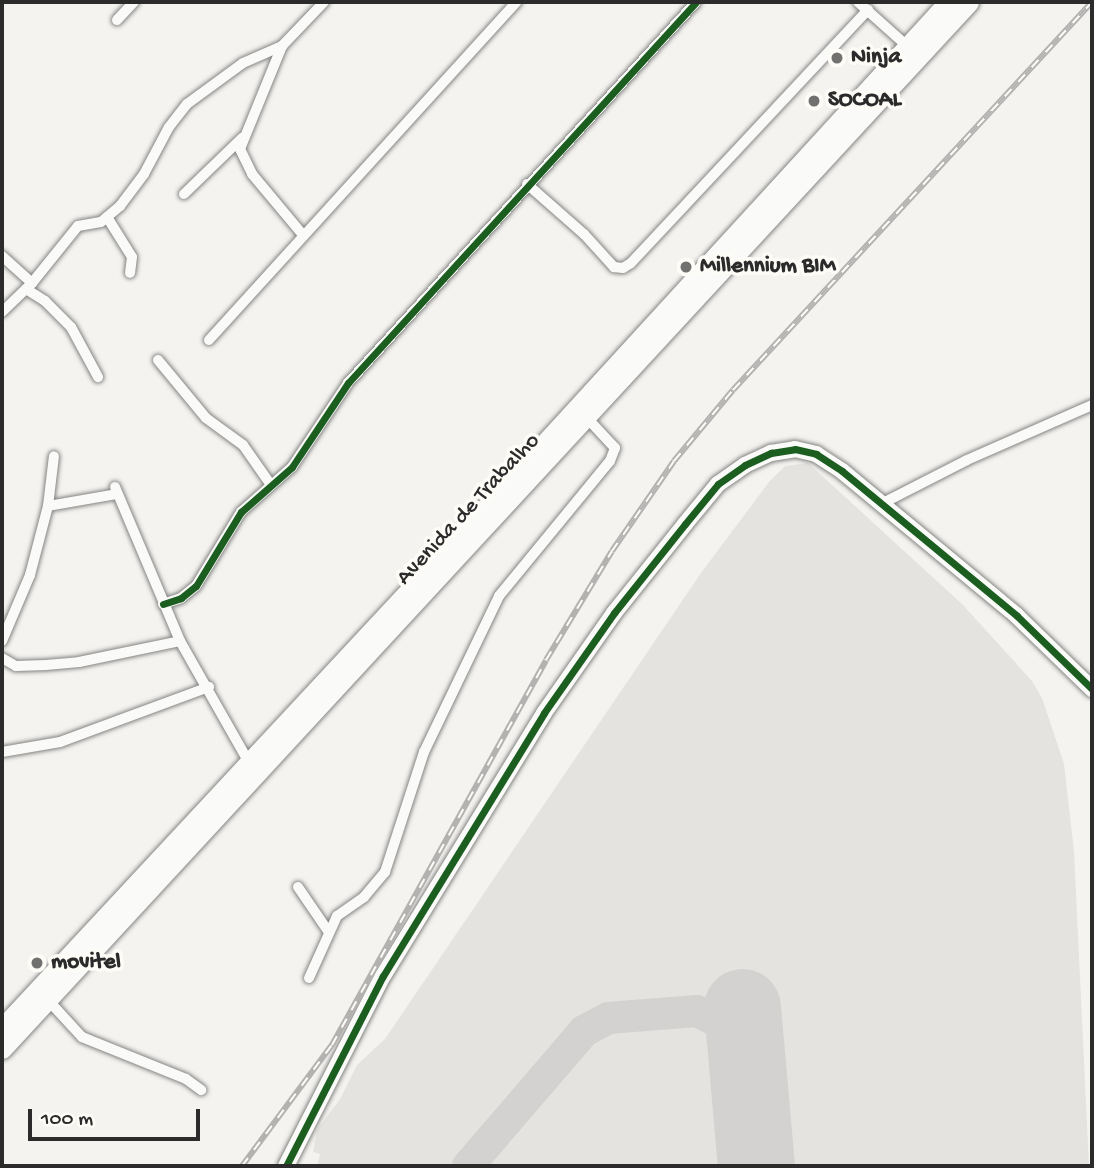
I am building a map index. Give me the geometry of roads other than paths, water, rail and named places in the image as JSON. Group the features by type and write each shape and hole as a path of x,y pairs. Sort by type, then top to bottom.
{"highway":[{"name":"Avenida de Trabalho","path":"2,1028 92,941 445,562 933,29 948,2"},
{"name":"Avenida de Trabalho","path":"819,153 906,45 969,2"},
{"name":"Avenida de Trabalho","path":"445,562 587,418 686,298"},
{"name":"Avenida de Trabalho","path":"2,1049 48,1000 92,941"}],"street":[{"path":"117,20 134,2"},
{"path":"2,312 29,286 78,226 101,222 107,217 144,174 169,127 187,104 243,64 282,46 324,2"},
{"path":"209,340 517,2"},
{"path":"163,604 181,598 196,586 241,512 292,467 348,383 696,2"},
{"path":"858,2 906,45"},
{"path":"527,184 584,234 614,267 623,268 631,263 868,10"},
{"path":"184,194 242,138 258,109 282,46"},
{"path":"242,138 240,149 253,174 303,235"},
{"path":"107,217 132,257 130,273"},
{"path":"2,256 71,327 97,377"},
{"path":"158,360 206,418 243,445 271,485"},
{"path":"883,503 967,460 1092,405"},
{"path":"309,978 337,916 364,897 385,872 424,752 499,596 610,461 615,448 587,418"},
{"path":"286,1166 383,976 544,713 614,613 718,484 771,453 795,449 816,454 883,503 1017,616 1092,689"},
{"path":"2,641 30,575 48,506 54,456"},
{"path":"48,506 116,491 180,641 209,687 253,768"},
{"path":"2,658 16,666 79,662 180,641"},
{"path":"2,752 60,742 209,687"},
{"path":"298,887 328,931"},
{"path":"48,1000 82,1037 186,1079 201,1090"}],"railway":[{"path":"242,1166 332,1045 546,660 612,551 674,461 733,390 1092,2"}],"place":[{"name":"Ninja","path":"837,58"},
{"name":"SOCOAL","path":"814,101"},
{"name":"Millennium BIM","path":"686,267"},
{"name":"movitel","path":"37,963"}]}
